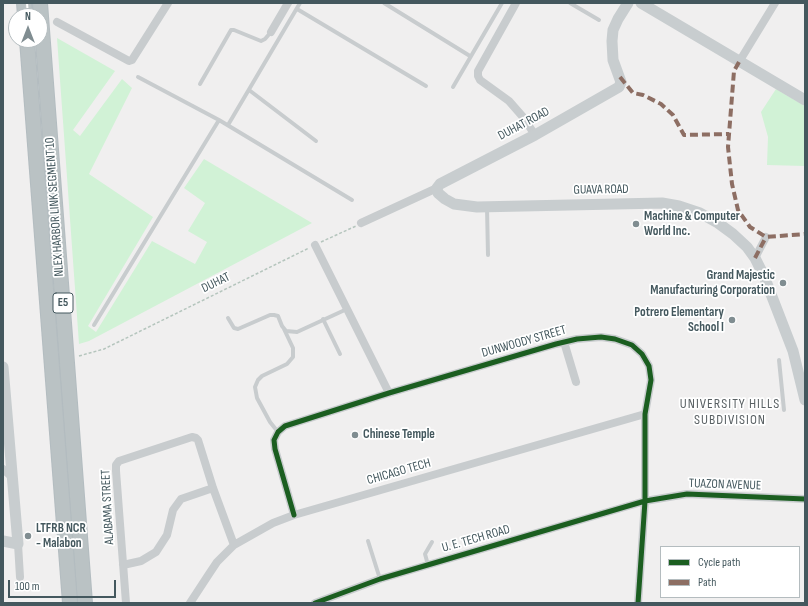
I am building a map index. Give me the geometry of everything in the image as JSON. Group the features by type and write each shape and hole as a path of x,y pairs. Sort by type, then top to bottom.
{"highway":[{"name":"NLEX HARBOR LINK SEGMENT 10","path":"40,3 85,603"},
{"name":"NLEX HARBOR LINK SEGMENT 10","path":"28,48 70,603"}],"street":[{"path":"57,22 129,61 132,60 168,3"},
{"path":"270,32 288,3"},
{"path":"516,3 478,71 478,76 480,80 509,101 523,117 535,135"},
{"name":"DUHAT ROAD","path":"361,223 437,188 440,184 535,135 619,87 621,82 613,60 613,30 628,3"},
{"path":"641,3 805,100"},
{"path":"739,62 775,3"},
{"name":"GUAVA ROAD","path":"437,188 438,193 454,204 477,207 662,203 679,206 700,213 718,223 747,247 755,258 774,298 793,351 805,400"},
{"path":"755,258 766,237"},
{"path":"315,245 389,394"},
{"name":"DUNWOODY STREET","path":"278,432 285,426 564,342 577,339 601,337 616,339 632,346 642,354 649,366 651,380 645,414 645,501 638,603"},
{"path":"564,342 576,382"},
{"path":"3,367 20,577"},
{"name":"CHICAGO TECH","path":"190,603 217,562 234,545 262,528 294,515 645,414"},
{"path":"278,432 274,440 275,449 294,515"},
{"name":"ALABAMA STREET","path":"126,603 116,471 116,465 119,461 192,437 196,438 198,440 213,488 234,545"},
{"path":"3,469 13,478"},
{"path":"123,564 141,561 156,552 167,535 173,510 181,499 213,488"},
{"name":"TUAZON AVENUE","path":"645,501 687,494 805,499"},
{"name":"U. E. TECH ROAD","path":"315,603 380,579 645,501"},
{"path":"3,541 18,544"}],"lane":[{"path":"228,125 300,3"},
{"path":"384,3 470,56"},
{"path":"453,87 502,3"},
{"path":"570,3 599,20"},
{"path":"297,9 426,86"},
{"path":"200,84 230,30 234,30 262,41 270,32"},
{"path":"138,77 228,125 352,200"},
{"path":"249,90 316,141"},
{"path":"94,325 219,120"},
{"path":"487,207 488,255"},
{"path":"284,328 286,331 297,332 347,309"},
{"path":"228,318 234,328 238,329 270,315 278,316 293,348 293,357 287,364 262,376 258,380 255,387 257,398 270,422 278,432"},
{"path":"323,320 340,354"},
{"path":"779,360 784,410"},
{"path":"368,541 380,579"},
{"path":"428,565 425,554 432,542"}],"green space":[{"path":"57,38 115,71 73,130 80,136 122,79 132,88 89,174 153,217 88,326 96,332 152,241 195,264 207,242 188,231 205,203 184,188 204,159 312,223 89,341 79,344"},
{"path":"776,89 805,106 805,166 767,165 768,137 761,112"}],"railway":[{"path":"27,3 27,8"},
{"path":"31,48 69,603"}],"marked path":[{"path":"739,62 734,71 728,147 732,184 738,210 750,227 766,237 805,234"},
{"path":"620,77 633,93 643,95 661,104 673,115 684,135 729,134"},
{"path":"755,258 766,237"}],"cycle path":[{"path":"294,515 275,449 274,440 278,432 285,426 389,393 556,344 577,339 601,337 615,339 632,345 642,354 649,366 651,380 645,414 645,501 638,603"},
{"path":"315,603 380,579 645,501 687,494 805,499"}],"place":[{"name":"Machine & Computer World Inc.","path":"636,224"},
{"name":"Grand Majestic Manufacturing Corporation","path":"783,283"},
{"name":"Potrero Elementary School I","path":"732,320"},
{"name":"Chinese Temple","path":"355,435"},
{"name":"LTFRB NCR - Malabon","path":"28,536"}],"district":[{"name":"UNIVERSITY HILLS SUBDIVISION","path":"730,412"}]}
